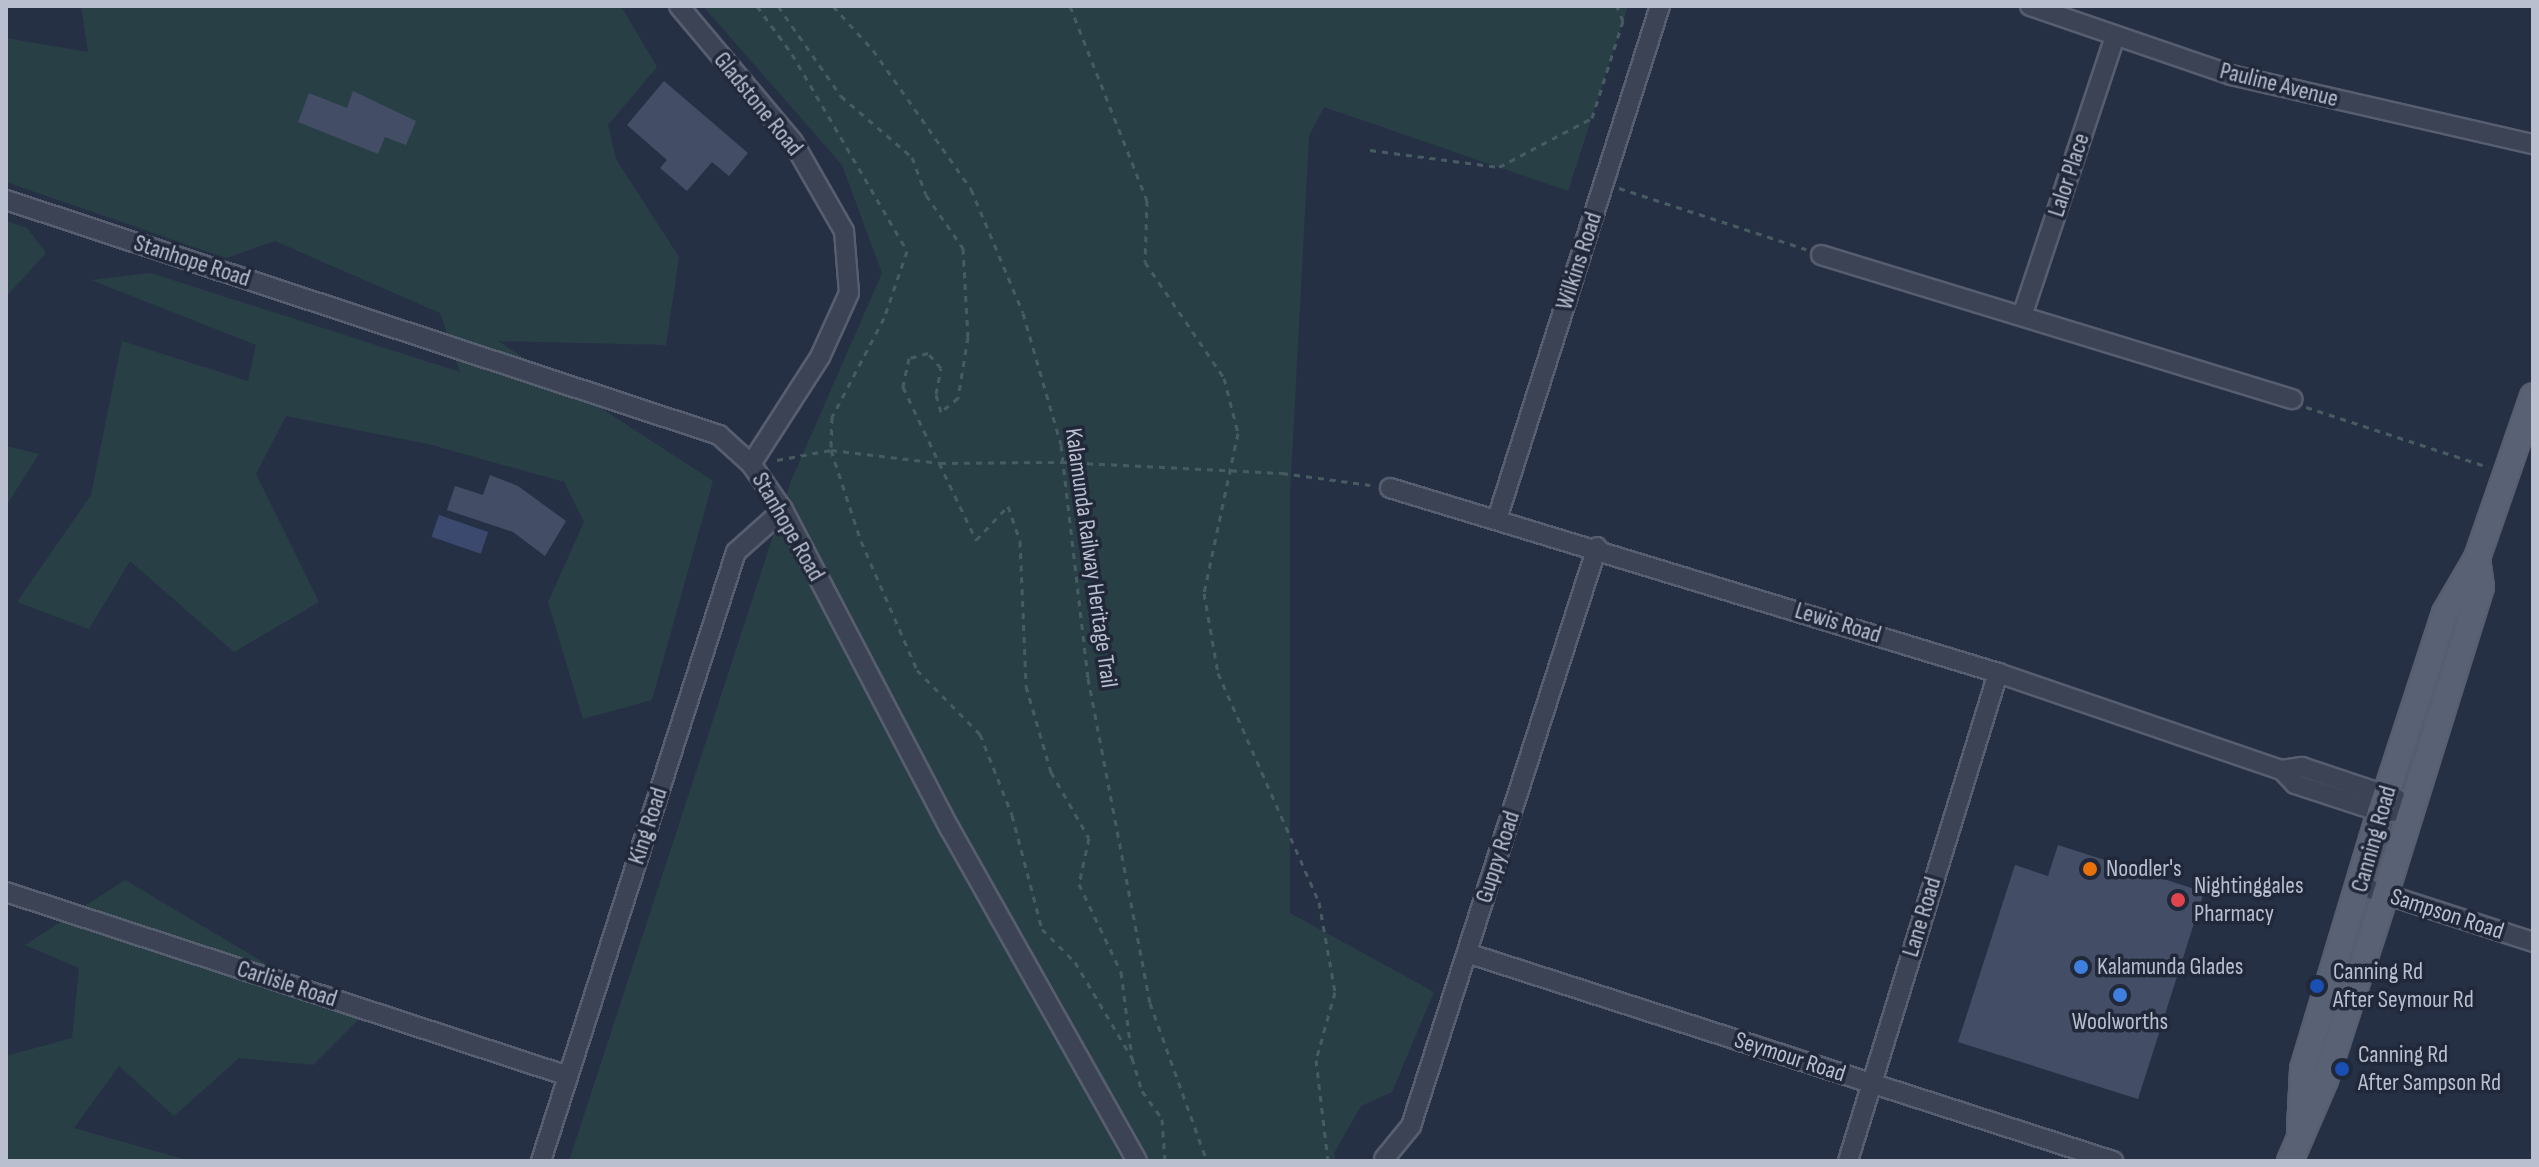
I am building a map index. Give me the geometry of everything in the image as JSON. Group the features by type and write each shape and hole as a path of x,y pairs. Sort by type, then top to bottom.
{"main road":[{"name":"Canning Road","path":"2300,1129 2303,1069 2383,801 2445,613 2477,558 2520,457 2533,396"},
{"name":"Canning Road","path":"2290,1161 2300,1129 2325,1080 2481,587 2477,558"}],"street":[{"name":"Gladstone Road","path":"679,6 793,142 844,231 849,293 820,357 751,464"},
{"name":"Wilkins Road","path":"1498,516 1660,6"},
{"name":"Pauline Avenue","path":"2030,6 2231,75 2533,144"},
{"name":"Lalor Place","path":"2023,313 2115,37"},
{"name":"Stanhope Road","path":"6,200 684,420 719,435 751,464 783,510 950,829 1137,1161"},
{"path":"1821,255 2023,313 2292,399"},
{"name":"Lewis Road","path":"1390,488 1498,516 1998,673 2282,770 2295,784 2383,801 2410,811"},
{"name":"King Road","path":"541,1161 736,552 783,510"},
{"name":"Guppy Road","path":"1384,1159 1411,1126 1597,547"},
{"name":"Lane Road","path":"1848,1161 1998,673"},
{"name":"Sampson Road","path":"2360,886 2533,942"},
{"name":"Carlisle Road","path":"6,892 568,1076"},
{"name":"Seymour Road","path":"1467,953 2113,1161"}],"path":[{"path":"757,6 792,54 907,251 884,318 832,417 831,450 883,598 917,670 980,734 1012,815 1042,929 1075,962 1132,1058"},
{"path":"778,6 841,96 912,157 926,195 963,248 968,337 958,398 941,412 941,368 928,353 909,358 902,372 976,540 1008,506 1020,541 1026,686 1051,772 1089,838 1079,884 1121,972 1132,1058 1142,1091 1162,1119 1165,1161"},
{"name":"Kalamunda Railway Heritage Trail","path":"833,6 873,50 971,189 1023,313 1063,462 1088,678 1150,1003 1207,1161"},
{"path":"1070,6 1147,200 1145,262 1224,378 1238,433 1204,593 1218,673 1319,902 1335,992 1316,1060 1328,1161"},
{"path":"1370,150 1499,167 1592,118 1623,21 1617,6"},
{"path":"1604,183 1821,255"},
{"path":"2292,399 2318,415 2520,457"},
{"path":"751,464 831,450 940,463 1063,462 1229,472 1390,488"}],"shaded area":[{"path":"81,6 621,6 657,67 608,125 616,159 679,257 666,345 498,341 713,481 652,700 583,719 548,602 584,522 564,482 428,444 286,416 256,474 319,602 234,652 130,561 89,629 17,602 91,495 122,341 248,381 256,345 91,280 151,273 460,372 440,313 275,241 226,258 6,182 6,38 88,52"},
{"path":"703,6 1628,6 1568,191 1324,107 1309,136 1290,495 1290,913 1434,992 1392,1092 1361,1106 1334,1153 1336,1161 569,1161 791,481 882,273 842,165"},
{"path":"6,221 27,228 46,253 6,297"},
{"path":"6,446 39,454 6,506"},
{"path":"125,880 359,1019 313,1065 239,1058 174,1116 119,1066 74,1128 190,1161 6,1161 6,1056 72,1038 79,968 25,945"}],"water":[{"path":"439,515 488,532 481,554 432,537"}],"building":[{"path":"664,81 748,153 729,176 712,162 687,191 660,168 667,160 627,125"},
{"path":"353,91 416,121 406,145 385,137 378,154 298,122 309,93 347,108"},
{"path":"490,475 518,486 566,521 545,556 513,532 447,510 455,486 483,495"},
{"name":"Kalamunda Glades","path":"2058,845 2204,892 2138,1099 1958,1042 2015,865 2048,876"}],"place":[{"name":"Noodler's","path":"2090,869"},
{"name":"Nightinggales Pharmacy","path":"2178,900"},
{"name":"Kalamunda Glades","path":"2081,967"},
{"name":"Canning Rd After Seymour Rd","path":"2317,986"},
{"name":"Woolworths","path":"2120,995"},
{"name":"Canning Rd After Sampson Rd","path":"2342,1069"}]}
